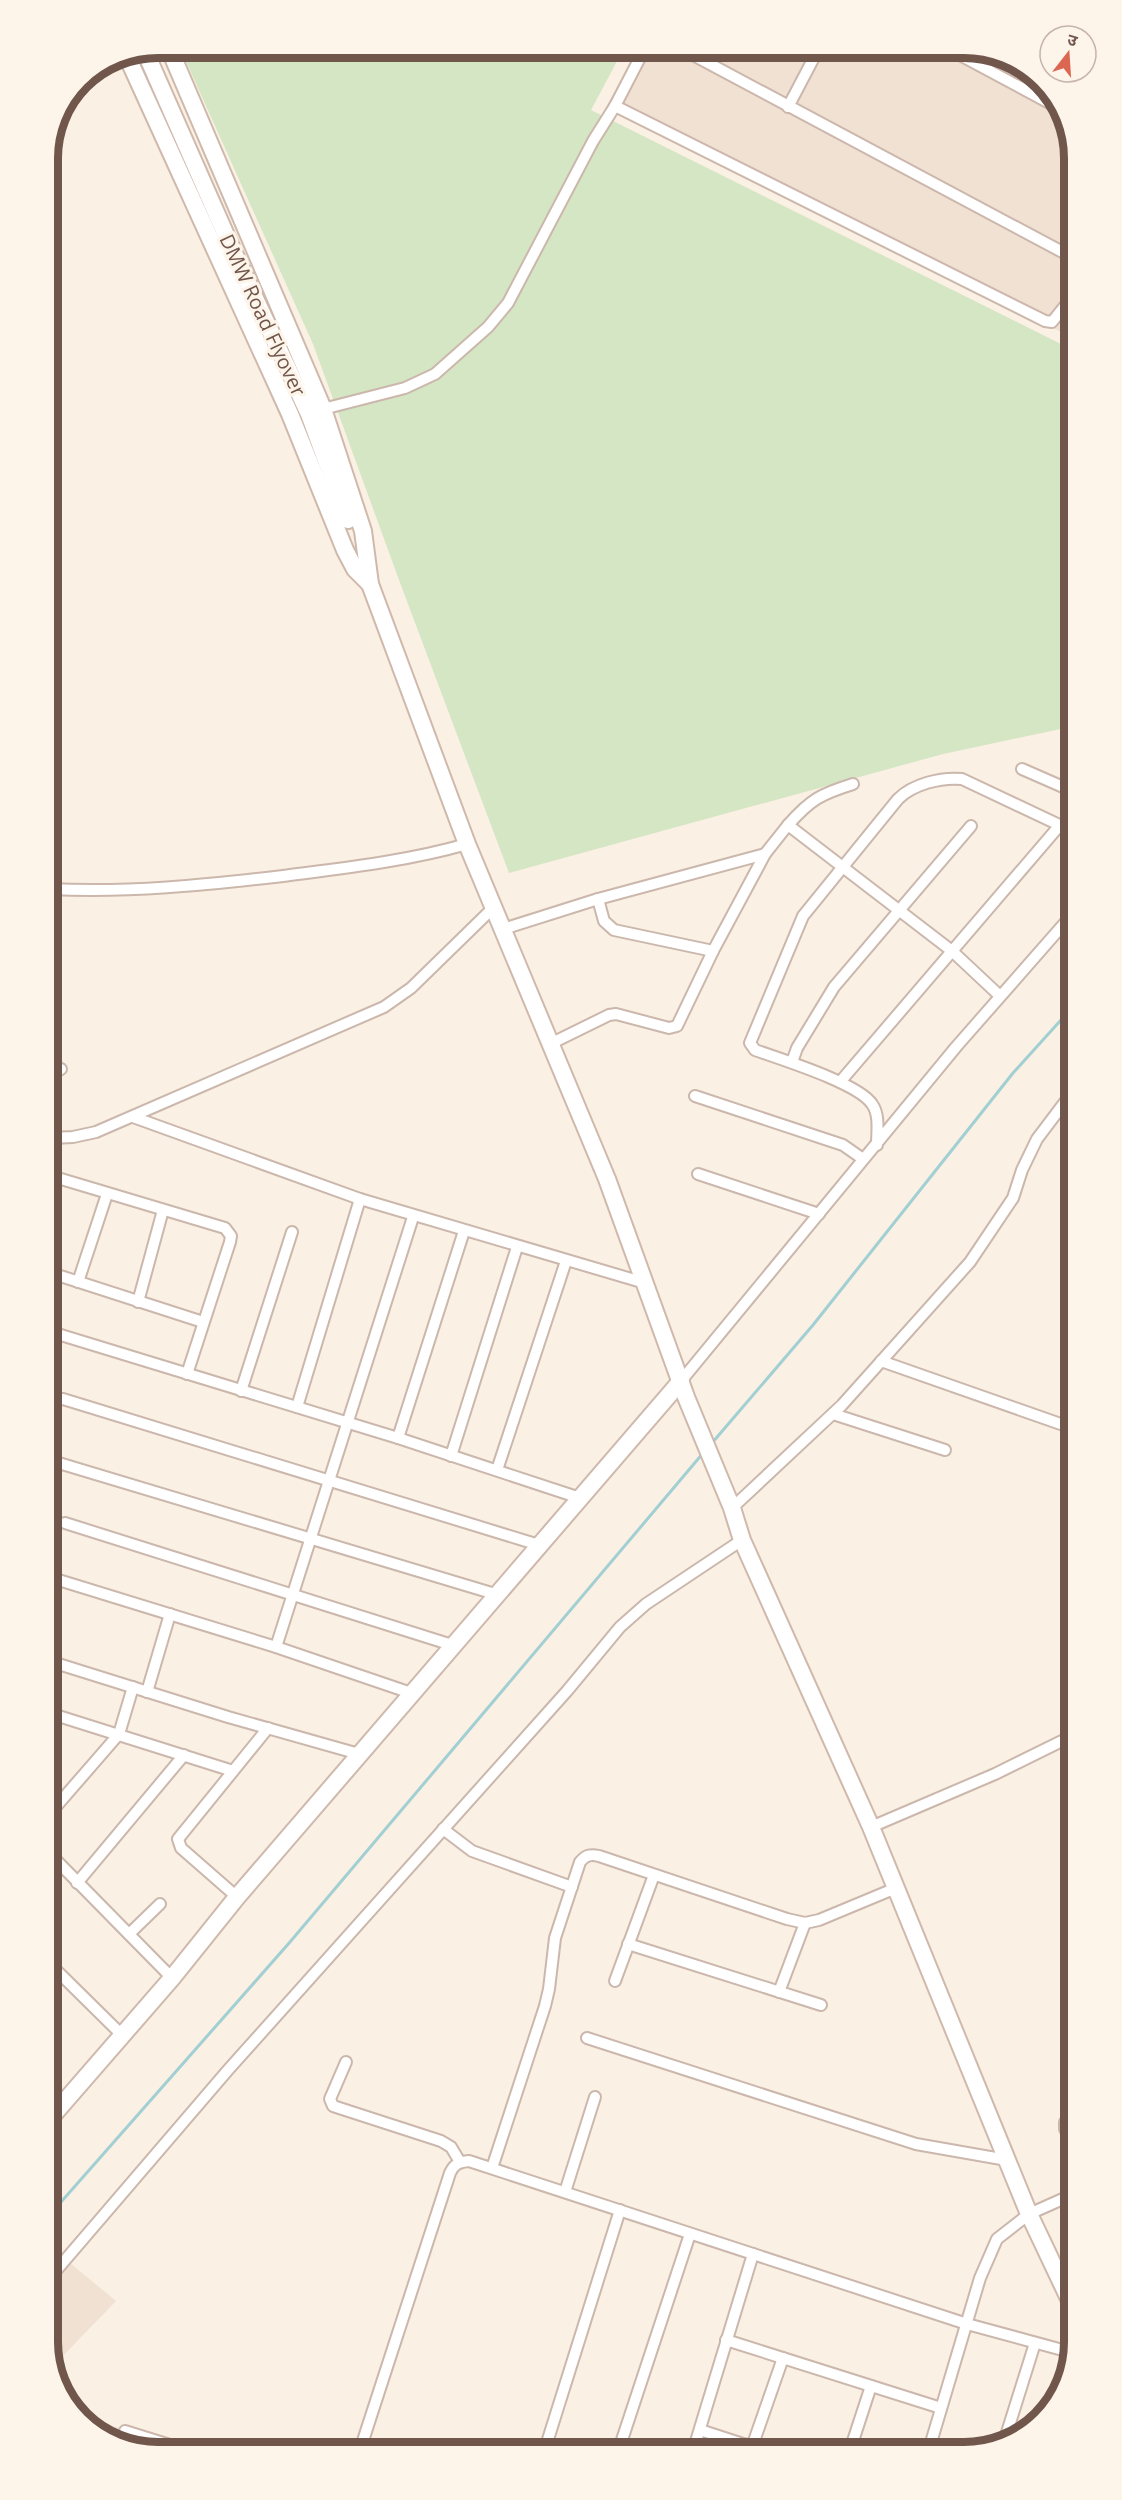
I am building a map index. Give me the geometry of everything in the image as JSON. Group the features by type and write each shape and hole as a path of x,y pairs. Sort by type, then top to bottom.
{"main road":[{"path":"173,58 323,409 363,531 370,584 467,844 607,1179 683,1389 729,1501 742,1540 871,1827 1029,2214 1064,2288"},
{"name":"DMW Road Flyover","path":"148,59 309,414 370,584"},
{"path":"130,63 290,414 345,550 355,568 370,584"},
{"path":"58,2109 172,1978 237,1897 359,1754 414,1694 495,1594 580,1498 683,1389"}],"street":[{"path":"323,409 405,388 435,374 488,327 508,303 593,141 615,106 640,59"},
{"path":"700,59 1064,253"},
{"path":"788,107 813,59"},
{"path":"968,59 1044,100"},
{"path":"615,106 1045,321 1052,322 1064,308"},
{"path":"1022,769 1064,787"},
{"path":"877,1145 878,1122 872,1104 840,1082 792,1062 755,1050 750,1043 803,916 911,787 952,778 970,781 1064,828"},
{"path":"550,1044 616,1014 673,1029 679,1023 713,951 765,854 807,805 820,795 853,784"},
{"path":"788,825 952,951 1000,996"},
{"path":"792,1062 797,1048 834,987 971,826"},
{"path":"840,1082 952,951 1064,829"},
{"path":"59,890 77,891 199,886 331,870 467,844"},
{"path":"503,929 598,899 765,854"},
{"path":"598,899 603,921 614,930 713,951"},
{"path":"59,1138 96,1132 384,1007 411,988 493,908"},
{"path":"683,1389 863,1159 1064,924"},
{"path":"695,1096 843,1145 863,1159"},
{"path":"729,1501 833,1414 970,1262 1013,1198 1022,1170 1037,1139 1064,1103"},
{"path":"133,1117 360,1199 464,1232 645,1282"},
{"path":"698,1174 819,1214"},
{"path":"59,1181 225,1228 231,1236 187,1374"},
{"path":"78,1282 107,1194"},
{"path":"297,1407 360,1199"},
{"path":"138,1302 163,1210"},
{"path":"276,1647 413,1216"},
{"path":"241,1391 292,1232"},
{"path":"398,1438 464,1232"},
{"path":"451,1455 517,1247"},
{"path":"497,1470 566,1261"},
{"path":"58,1276 203,1322"},
{"path":"58,1334 398,1438 580,1498"},
{"path":"881,1361 1064,1426"},
{"path":"58,1400 63,1399 539,1545"},
{"path":"833,1414 945,1450"},
{"path":"58,1463 495,1594"},
{"path":"65,1523 452,1645"},
{"path":"58,2268 141,2169 567,1691 620,1627 646,1604 742,1540"},
{"path":"58,1580 276,1647 414,1694"},
{"path":"147,1692 170,1614"},
{"path":"58,1664 359,1754"},
{"path":"58,1803 119,1734 133,1687"},
{"path":"58,1716 233,1771"},
{"path":"237,1897 178,1844 180,1834 268,1728"},
{"path":"871,1827 995,1774 1064,1740"},
{"path":"77,1883 184,1755"},
{"path":"443,1829 472,1851 572,1887"},
{"path":"492,2168 545,2006 555,1938 580,1862 584,1857 592,1855 787,1920 805,1923 819,1920 896,1888"},
{"path":"58,1863 172,1978"},
{"path":"615,1981 654,1875"},
{"path":"129,1934 160,1904"},
{"path":"779,1992 805,1923"},
{"path":"628,1944 821,2005"},
{"path":"58,1972 122,2036"},
{"path":"587,2038 916,2144 1007,2160"},
{"path":"346,2062 330,2100 333,2106 441,2141 451,2147 460,2162"},
{"path":"565,2192 595,2097"},
{"path":"363,2441 450,2173 453,2166 460,2162 469,2161 492,2168 967,2324 1063,2350"},
{"path":"931,2442 988,2256 997,2239 1029,2214 1064,2198"},
{"path":"547,2441 620,2210"},
{"path":"621,2442 690,2234"},
{"path":"696,2442 753,2254"},
{"path":"726,2340 941,2408"},
{"path":"1008,2431 1035,2343"},
{"path":"754,2442 783,2358"},
{"path":"855,2442 871,2386"},
{"path":"700,2430 736,2442"},
{"path":"125,2431 157,2441"}],"shaded area":[{"path":"632,59 970,59 995,64 1024,79 1043,98 1053,115 1063,146 1064,334 606,107"},
{"path":"65,2259 116,2301 60,2359 58,2341 58,2267"},
{"path":"98,2421 158,2441 139,2440 127,2436"}],"green space":[{"path":"185,58 618,59 591,110 1064,346 1064,728 943,754 509,873 313,344"}],"waterway":[{"path":"712,1443 813,1325 1013,1073 1064,1017"},
{"path":"58,2205 290,1942 704,1452"}]}
